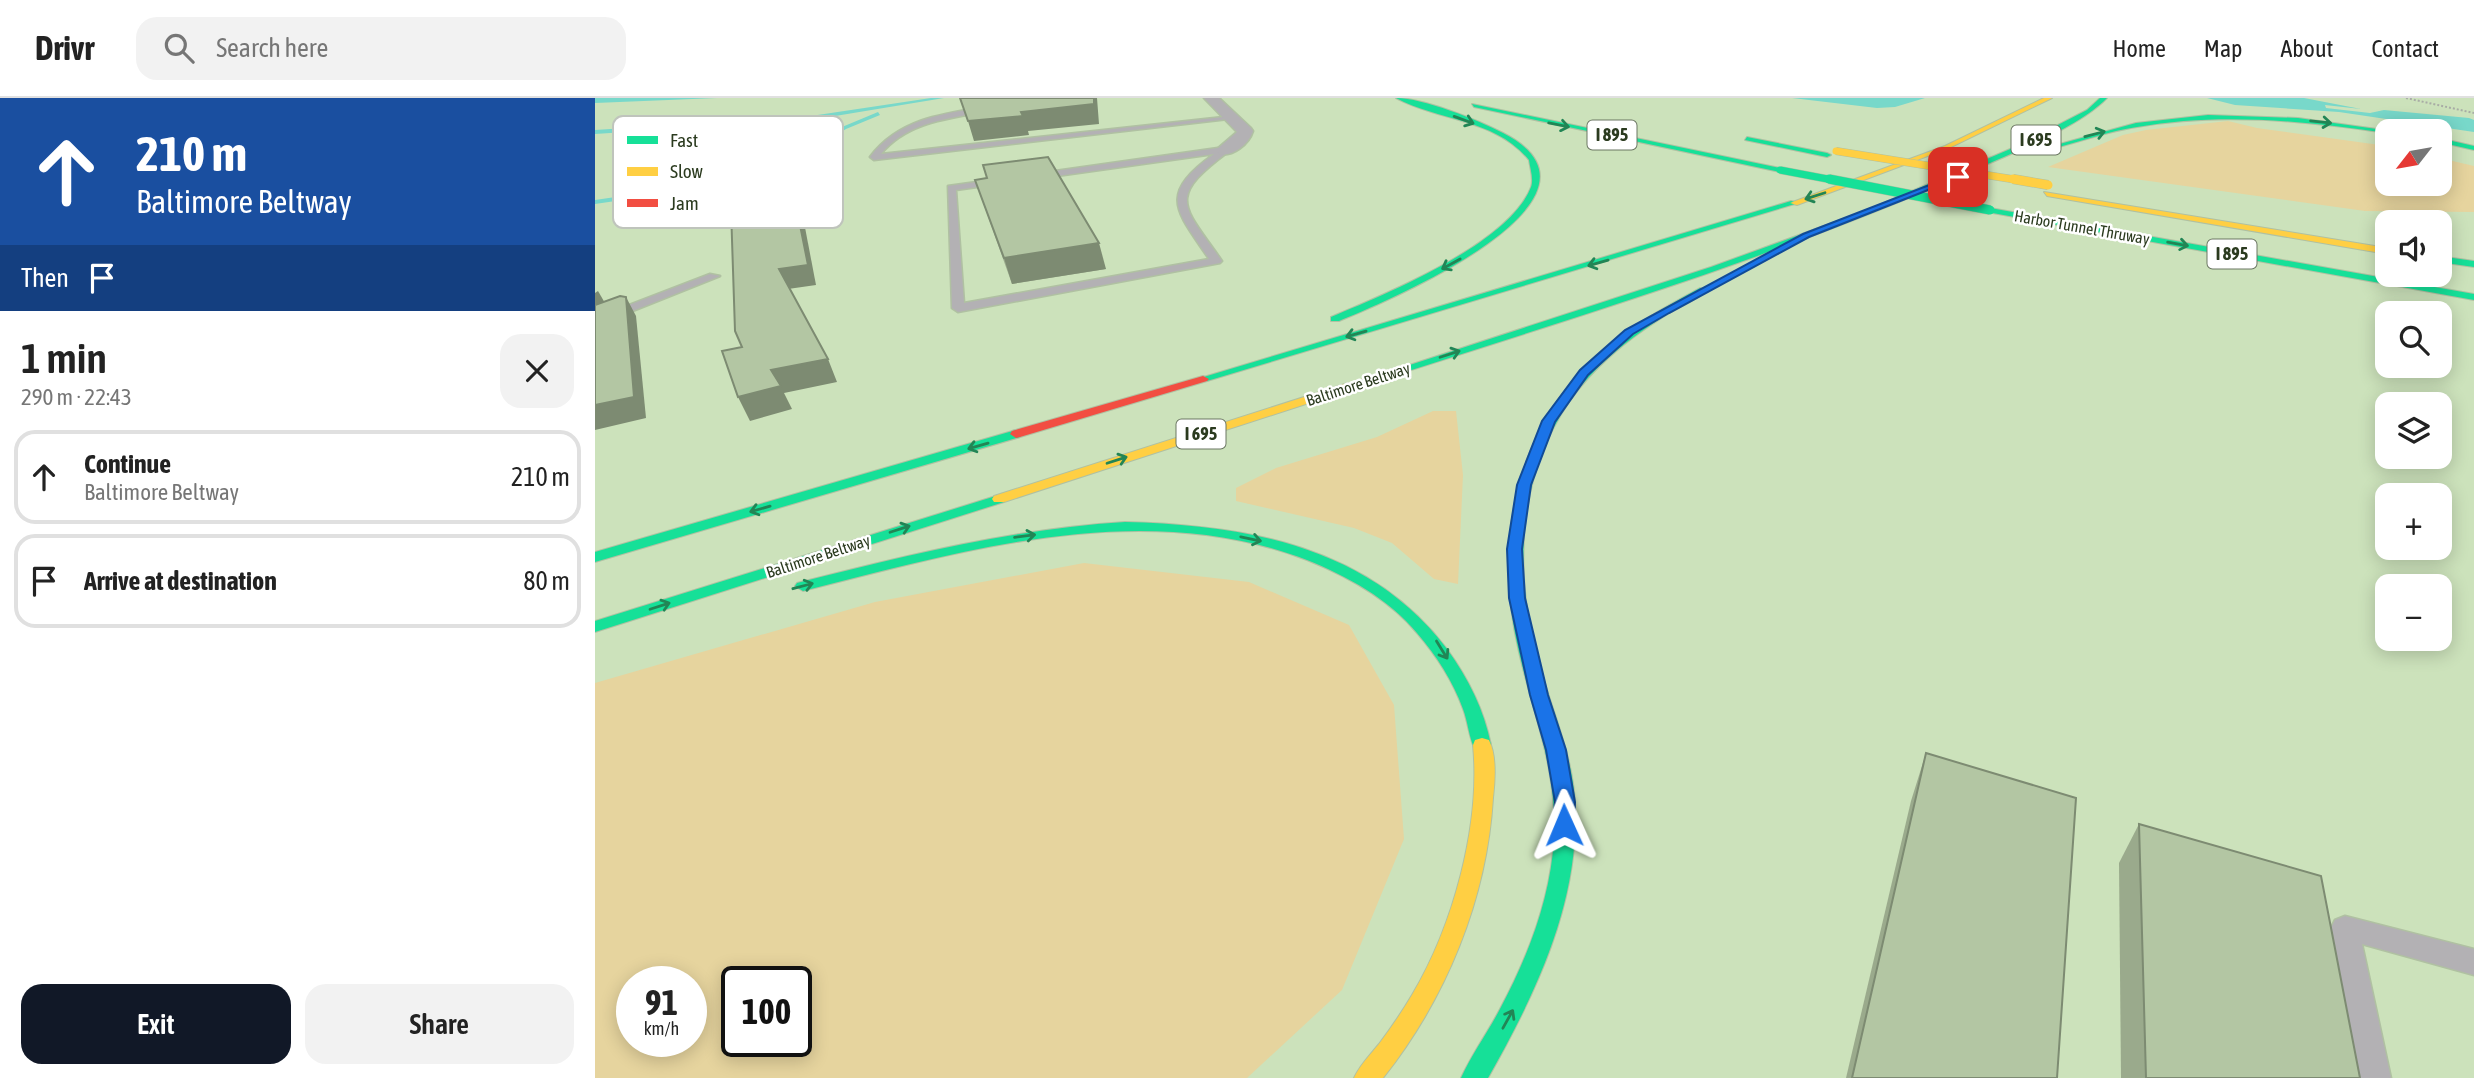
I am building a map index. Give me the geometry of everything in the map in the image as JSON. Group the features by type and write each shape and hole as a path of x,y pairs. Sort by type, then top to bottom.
{"highway":[{"path":"1314,326 1397,292 1458,261 1497,232 1524,208 1538,190 1540,174 1523,148 1483,127 1399,98"},
{"name":"Harbor Tunnel Thruway","path":"1444,98 1534,120 1780,170 2474,297"},
{"name":"Baltimore Beltway","path":"595,626 1451,354 1806,236 1983,167 2089,111 2104,98"},
{"name":"I 695","path":"595,557 1044,427 1781,207 1947,147 2043,102"},
{"path":"1983,167 2091,135 2176,119 2264,118 2375,130"},
{"name":"Harbor Tunnel Thruway","path":"1733,135 2375,249"},
{"path":"2452,143 2474,148"},
{"path":"2041,188 2375,232"},
{"path":"1474,1078 1530,980 1549,929 1561,871 1565,802 1556,750 1539,695 1517,598 1515,549 1524,485 1548,421 1584,373 1629,332 1683,300 1806,236"},
{"path":"2452,261 2474,264"},
{"path":"1044,427 1289,336"},
{"path":"781,592 979,542 1082,529 1141,527 1237,536 1288,547 1377,586 1414,614 1438,644 1460,680 1477,718 1485,766 1484,814 1456,930 1419,1004 1387,1056 1367,1078"},
{"path":"595,642 648,628"}],"street":[{"path":"1211,98 1245,131 1243,137 1225,150"}],"lane":[{"path":"1001,106 916,126 887,142 874,157 1233,118"},
{"path":"1225,150 1186,180 1179,194 1183,210 1216,261 958,308 951,188 1225,150"},
{"path":"595,322 714,276"},
{"path":"2375,1078 2345,928 2474,962"}],"path":[{"path":"2406,98 2474,113"}],"shaded area":[{"path":"2228,121 2257,128 2375,144 2375,196 2452,196 2452,161 2474,166 2474,212 2365,211 2048,167 2123,135"},
{"path":"1433,411 1456,411 1463,475 1458,584 1434,579 1392,543 1354,528 1236,501 1236,488 1276,468 1377,437"},
{"path":"1084,563 1249,582 1349,625 1394,705 1404,839 1342,990 1247,1078 595,1078 595,683 875,602"}],"water":[{"path":"595,98 717,98 595,103"},
{"path":"1792,98 1925,98 1895,107 1877,108"},
{"path":"2207,98 2304,98 2361,109 2325,105 2326,108 2469,118 2474,120 2474,132 2452,129 2452,119 2386,119 2339,112 2235,105"}],"building":[{"path":"960,98 1094,98 1094,104 1021,112 1023,116 968,121"},
{"path":"1048,157 1099,243 1004,258 975,180 987,178 983,165"},
{"path":"732,228 801,228 808,265 779,269 828,359 771,370 781,386 738,397 722,351 742,347 735,331"},
{"path":"620,296 626,297 634,397 595,405 595,305"},
{"path":"1926,753 2076,798 2057,1078 1852,1078"},
{"path":"2139,824 2321,876 2360,1078 2146,1078"}],"waterway":[{"path":"824,116 941,98"},
{"path":"843,129 878,114"},
{"path":"595,132 613,131"},
{"path":"595,202 613,199"}],"traffic: fast":[{"path":"1335,319 1389,296 1463,257 1497,234 1523,209 1536,184 1533,160 1510,139 1451,114 1399,98"},
{"path":"1348,387 1714,269 1868,213 2017,148 2089,111 2104,98"},
{"path":"1474,105 1780,170"},
{"path":"2059,145 2136,125 2208,117 2298,120 2375,129"},
{"path":"1747,139 1827,155"},
{"path":"2452,143 2474,148"},
{"path":"1780,170 1990,210"},
{"path":"1203,379 1794,203"},
{"path":"1990,210 2474,297"},
{"path":"2452,261 2474,264"},
{"path":"1474,1078 1510,1014 1539,948 1551,913 1564,842 1565,805 1560,766 1527,651 1516,592 1515,551 1524,488 1547,429 1583,376 1628,336 1703,290"},
{"path":"595,557 1016,434"},
{"path":"595,627 999,499"},
{"path":"803,586 971,546 1073,530 1179,528 1234,535 1287,547 1337,566 1382,593 1422,628 1454,671 1471,707 1482,745"}],"traffic: slow":[{"path":"1794,203 1947,147 2049,98"},
{"path":"1836,151 2048,185"},
{"path":"2047,194 2375,249"},
{"path":"999,499 1348,387"},
{"path":"1367,1078 1421,1002 1435,976 1457,921 1466,892 1481,817 1484,789 1482,745"}],"traffic: jam":[{"path":"1016,434 1203,379"}],"route":[{"path":"1564,825 1565,802 1556,750 1539,695 1517,598 1515,549 1524,485 1548,421 1584,373 1629,332 1683,300 1806,236 1958,177"}]}
